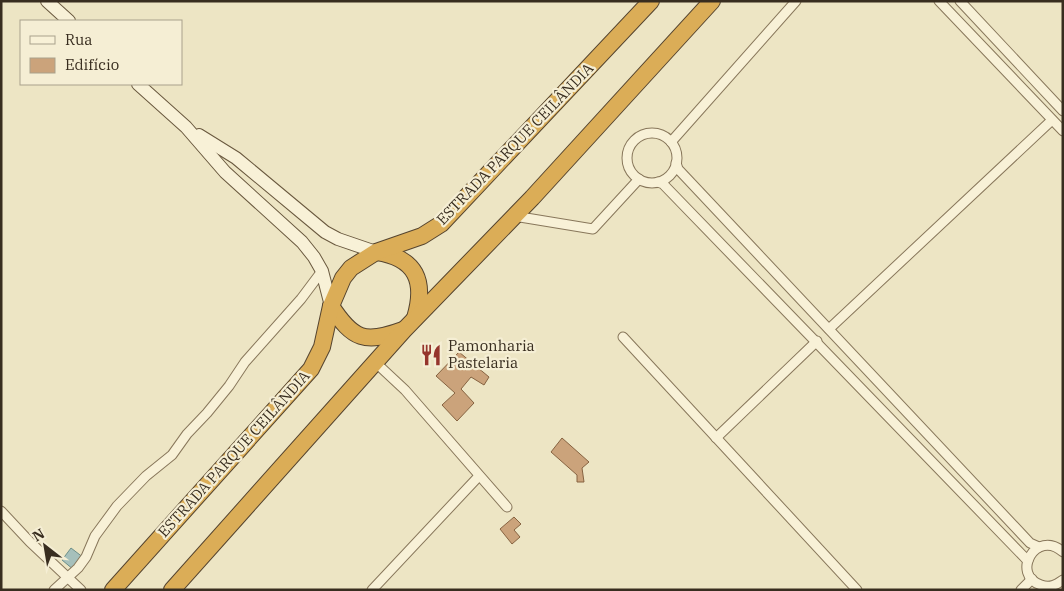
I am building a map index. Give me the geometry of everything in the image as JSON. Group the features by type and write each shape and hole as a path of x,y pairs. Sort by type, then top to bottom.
{"highway":[{"name":"ESTRADA PARQUE CEILÂNDIA","path":"113,590 307,374 322,347 331,306 347,273 376,252 422,236 441,224 651,1"},
{"path":"172,590 415,318 514,216 712,1"},
{"path":"376,252 393,255 413,268 418,277 420,289 415,318"},
{"path":"331,306 349,331 359,337 370,339 384,337 404,330"}],"main road":[{"path":"47,1 68,20"},
{"path":"139,85 186,127 225,172 302,242 322,271 331,306"},
{"path":"186,127 236,158 325,232 338,239 376,252"}],"street":[{"path":"671,142 796,1"},
{"path":"939,1 1063,131"},
{"path":"960,1 1062,110"},
{"path":"829,329 1052,120"},
{"path":"676,163 672,173 658,182 650,183 640,179 630,170 628,155 635,140 649,134 657,134 671,142 675,149 678,169 1030,543 1038,548"},
{"path":"514,216 593,229 640,179"},
{"path":"658,182 663,184 817,341 1028,561"},
{"path":"54,590 68,578 86,557 95,536 117,506 146,476 172,456 187,434 229,386 245,362 301,300 322,271"},
{"path":"623,337 857,590"},
{"path":"716,438 817,341"},
{"path":"375,362 405,390 507,507"},
{"path":"372,590 479,476"},
{"path":"1,511 81,590"},
{"path":"1062,550 1048,545 1038,548 1030,555 1027,567 1032,579 1043,586 1052,588 1063,580"},
{"path":"1021,590 1032,579"}],"water":[{"path":"71,548 84,558 74,570 62,560"}],"building":[{"path":"459,352 489,377 484,385 471,377 461,389 474,403 457,421 442,405 455,393 436,376"},
{"path":"562,438 589,462 582,468 584,482 577,482 577,475 551,452"},
{"path":"514,517 521,524 514,530 520,537 512,544 500,529"}],"place":[{"name":"Pamonharia Pastelaria","path":"431,355"}]}
